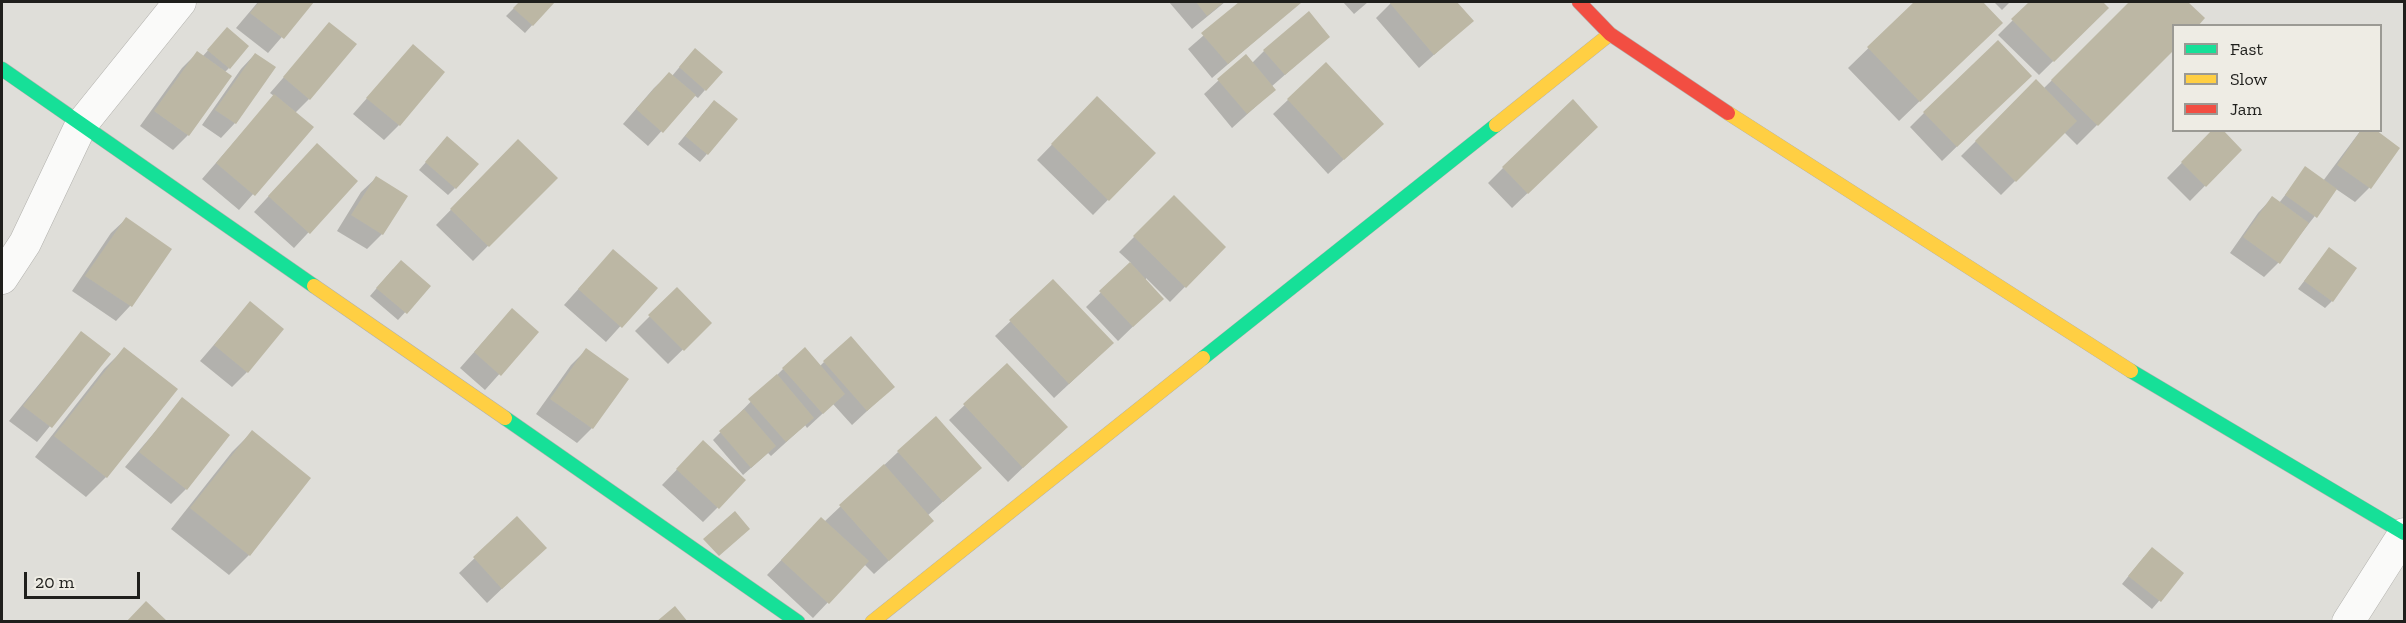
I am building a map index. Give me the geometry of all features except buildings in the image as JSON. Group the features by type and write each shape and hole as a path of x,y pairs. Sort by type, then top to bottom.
{"street":[{"path":"2,278 25,243 81,125 180,2"},
{"path":"1579,2 1610,34 1717,106 2133,372 2404,534 2348,621"},
{"path":"872,621 1610,34"},
{"path":"2,69 798,621"}],"traffic: fast":[{"path":"2,69 314,286"},
{"path":"1203,358 1496,125"},
{"path":"2131,371 2404,533"},
{"path":"505,418 798,622"}],"traffic: slow":[{"path":"1496,125 1610,34"},
{"path":"1728,113 2131,371"},
{"path":"314,286 505,418"},
{"path":"872,622 1203,358"}],"traffic: jam":[{"path":"1579,2 1610,34 1728,113"}]}
